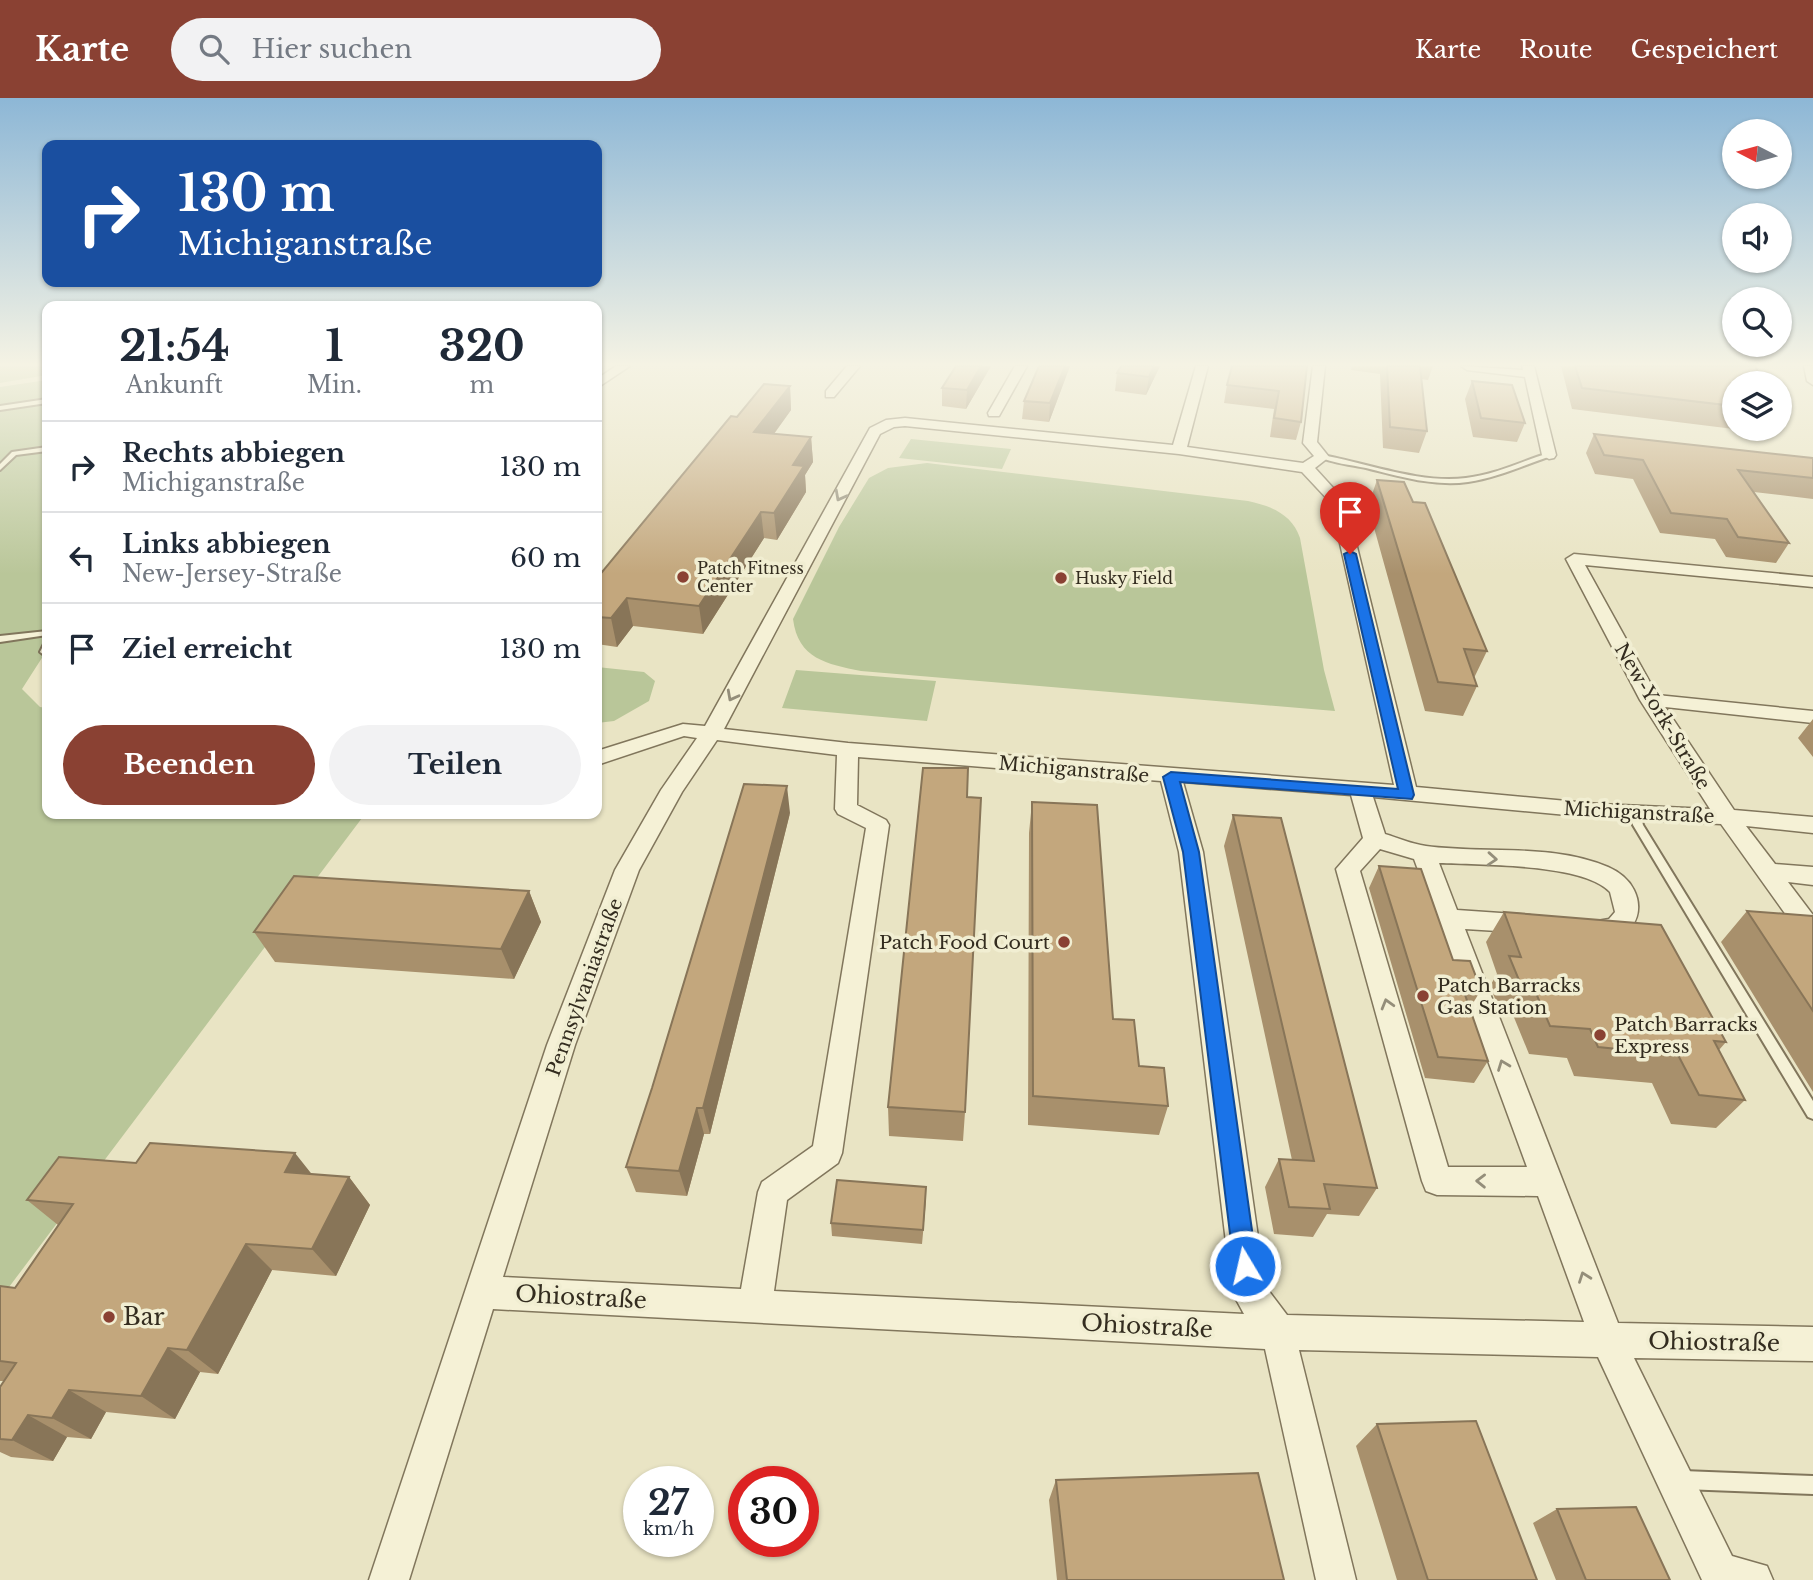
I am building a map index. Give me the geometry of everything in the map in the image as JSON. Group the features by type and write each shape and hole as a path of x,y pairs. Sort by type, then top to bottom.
{"street":[{"name":"Pennsylvaniastraße","path":"389,1580 561,1045 627,870 671,790 712,732 873,435"},
{"name":"Pennsylvaniastraße","path":"1034,435 1179,450"},
{"path":"1183,435 1179,450 1306,468 1338,502 1407,795"},
{"path":"1306,468 1322,457 1310,443 1311,435"},
{"path":"1544,435 1549,455"},
{"name":"New-York-Straße","path":"1813,582 1574,559 1650,700 1727,817 1813,933"},
{"path":"1650,700 1813,717"},
{"name":"Michiganstraße","path":"602,756 683,730 848,750 1813,825"},
{"path":"755,1305 773,1192 827,1153 878,825 846,809 848,750"},
{"path":"1171,777 1191,852 1250,1292 1278,1332 1336,1580"},
{"path":"1360,789 1375,839"},
{"path":"1375,839 1424,854 1583,867 1617,884 1627,901 1627,917 1616,927 1595,930 1447,918"},
{"path":"1375,839 1348,869 1437,1181 1549,1182"},
{"path":"1424,854 1608,1341 1675,1480 1732,1578"},
{"path":"1769,872 1813,876"},
{"name":"Ohiostraße","path":"482,1292 755,1305 832,1313 1278,1332 1813,1344"}],"lane":[{"path":"0,468 14,453 42,450"},
{"path":"1322,457 1362,464 1386,473 1462,481 1549,455"},
{"path":"0,639 42,634"},
{"path":"1636,813 1638,825 1813,1113"},
{"path":"1675,1480 1813,1485"}],"green space":[{"path":"0,435 42,435 42,658 22,689 42,707 42,819 361,819 0,1299"},
{"path":"911,439 1011,449 1002,469 899,458"},
{"name":"Husky Field","path":"927,463 1248,501 1280,512 1292,523 1300,538 1324,670 1335,711 861,671 837,666 816,657 801,643 793,619 839,527 869,478 888,468"},
{"path":"602,668 644,672 655,681 649,701 614,721 602,722"},
{"path":"796,670 936,681 927,721 782,708"}],"building":[{"name":"Patch Fitness Center","path":"715,435 811,437 793,465 804,466 774,513 761,512 699,606 627,598 611,618 602,617 602,572"},
{"path":"1595,435 1813,458 1813,478 1738,470 1789,543 1738,537 1727,519 1671,513 1643,460 1604,455"},
{"path":"1377,480 1404,482 1413,502 1425,503 1487,651 1464,649 1477,686 1438,682"},
{"path":"923,768 968,768 967,797 981,798 965,1112 888,1107"},
{"path":"744,784 787,786 703,1108 697,1108 679,1171 626,1167 652,1088"},
{"name":"Patch Food Court","path":"1032,802 1097,805 1113,1019 1134,1020 1139,1066 1164,1068 1168,1106 1033,1096"},
{"path":"1233,815 1281,818 1377,1188 1324,1184 1330,1209 1289,1207 1279,1159 1314,1161"},
{"path":"1379,866 1421,869 1453,960 1470,961 1481,990 1463,989 1488,1061 1438,1057"},
{"path":"294,876 529,891 501,949 254,932"},
{"path":"1747,911 1813,916 1813,1011"},
{"path":"1504,912 1661,925 1726,1042 1714,1041 1745,1100 1699,1095 1678,1055 1598,1047 1590,1029 1550,1026 1533,986 1521,985 1509,956 1521,957"},
{"path":"150,1143 295,1153 285,1172 349,1177 312,1249 246,1244 187,1350 168,1348 141,1396 69,1390 52,1418 28,1415 12,1440 0,1439 0,1387 16,1363 0,1361 0,1286 15,1288 73,1204 27,1200 59,1157 136,1163"},
{"path":"837,1180 926,1187 923,1230 831,1223"},
{"path":"1476,1421 1537,1580 1428,1580 1377,1424"},
{"path":"1258,1473 1284,1580 1067,1580 1056,1480"},
{"path":"1636,1507 1670,1580 1586,1580 1557,1509"}],"place":[{"name":"Patch Fitness Center","path":"683,577"},
{"name":"Husky Field","path":"1061,578"},
{"name":"Patch Food Court","path":"1064,942"},
{"name":"Patch Barracks Gas Station","path":"1423,996"},
{"name":"Patch Barracks Express","path":"1600,1035"},
{"name":"Bar","path":"109,1317"}],"route":[{"path":"1245,1266 1191,852 1171,777 1360,789 1407,795 1350,554"}]}
